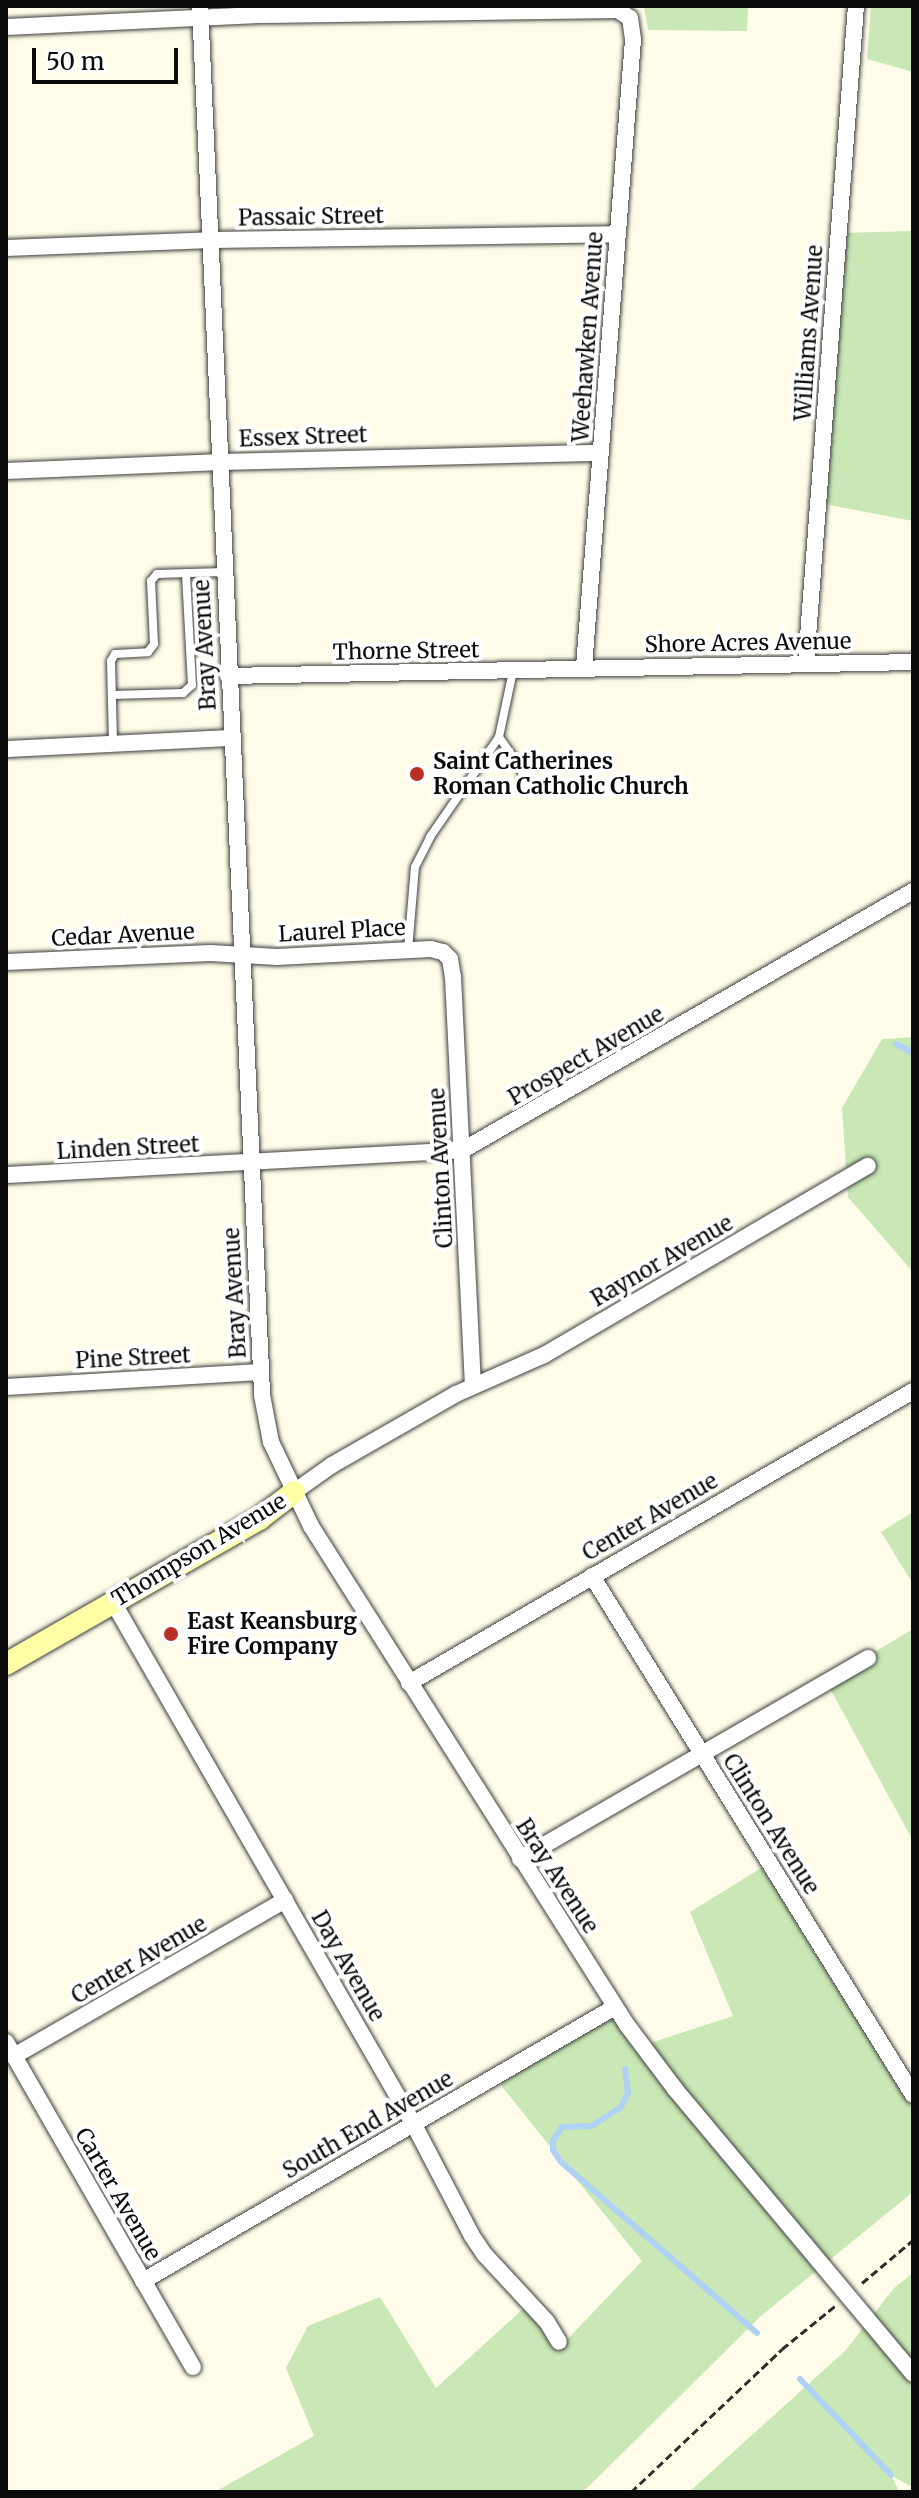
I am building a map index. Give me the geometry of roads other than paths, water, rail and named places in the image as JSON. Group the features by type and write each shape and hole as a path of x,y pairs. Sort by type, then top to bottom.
{"street":[{"name":"Williams Avenue","path":"806,663 856,6"},
{"name":"Weehawken Avenue","path":"264,11 624,12 630,18 633,40 584,667"},
{"path":"6,27 201,12 264,11"},
{"name":"Bray Avenue","path":"201,12 223,572 261,1372 268,1433 311,1526 615,2007 675,2089 913,2374"},
{"name":"Passaic Street","path":"6,248 211,240 617,234"},
{"name":"Essex Street","path":"6,471 221,462 601,453"},
{"name":"Shore Acres Avenue","path":"584,667 913,662"},
{"name":"Thorne Street","path":"228,676 584,667"},
{"path":"6,749 232,738"},
{"name":"Prospect Avenue","path":"252,1164 463,1150 913,891"},
{"name":"Laurel Place","path":"242,955 277,957 408,950 443,952"},
{"name":"Clinton Avenue","path":"443,952 450,959 453,977 473,1386"},
{"name":"Cedar Avenue","path":"6,962 242,955"},
{"name":"Linden Street","path":"6,1175 252,1164"},
{"name":"Raynor Avenue","path":"473,1386 544,1355 868,1166"},
{"name":"Pine Street","path":"6,1387 261,1372"},
{"name":"Thompson Avenue","path":"6,1664 259,1519 332,1465 473,1386"},
{"name":"Center Avenue","path":"409,1683 913,1391"},
{"name":"Clinton Avenue","path":"592,1576 913,2095"},
{"name":"Day Avenue","path":"113,1602 413,2123 485,2255 547,2322 559,2342"},
{"path":"520,1859 868,1658"},
{"name":"Center Avenue","path":"10,2049 285,1900"},
{"name":"South End Avenue","path":"143,2281 615,2007"},
{"name":"Carter Avenue","path":"10,2049 193,2367"}],"lane":[{"path":"113,744 111,661 115,654 148,652 154,644 151,581 157,574 223,572"},
{"path":"112,695 183,693 192,685 186,573"},
{"path":"408,950 415,867 430,837 499,737 513,671"},
{"path":"499,737 520,767 527,785"}],"waterway":[{"path":"896,1044 913,1053"},
{"path":"625,2069 628,2093 621,2107 592,2126 562,2127 553,2141 553,2150 561,2162 757,2333"},
{"path":"800,2379 891,2475"}],"place":[{"name":"Saint Catherines Roman Catholic Church","path":"417,774"},
{"name":"East Keansburg Fire Company","path":"171,1634"}]}
